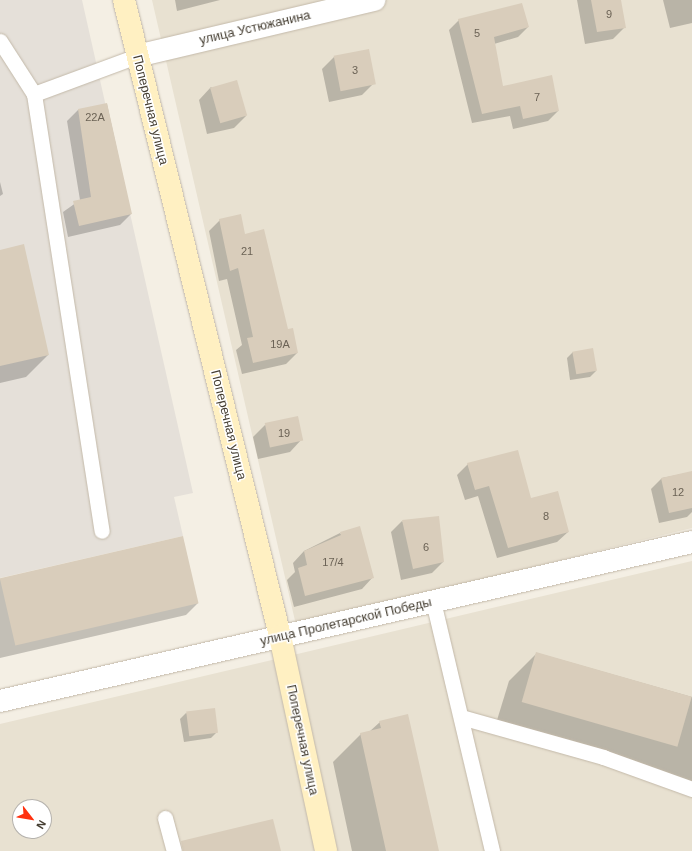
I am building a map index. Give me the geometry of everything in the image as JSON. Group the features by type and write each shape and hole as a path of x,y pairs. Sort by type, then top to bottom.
{"street":[{"name":"Поперечная улица","path":"124,0 136,56 280,636 326,851"},
{"name":"улица Устюжанина","path":"136,56 374,0"},
{"name":"улица Пролетарской Победы","path":"0,701 692,542"}],"lane":[{"path":"0,41 34,94 102,531"},
{"path":"34,94 136,56"},
{"path":"433,602 492,851"},
{"path":"461,717 603,757 692,789"},
{"path":"166,818 174,851"}],"shaded area":[{"path":"0,0 82,0 193,493 174,497 183,536 0,578"},
{"path":"152,0 692,0 692,528 296,625"},
{"path":"692,561 692,851 0,851 0,724"}],"building":[{"path":"591,0 621,0 626,28 597,32"},
{"path":"522,3 529,27 494,37 503,86 552,75 559,111 523,119 520,106 482,114 458,19"},
{"path":"369,49 376,84 341,91 334,56"},
{"path":"237,80 247,116 220,123 210,88"},
{"path":"107,103 132,214 79,226 73,201 91,197 78,109"},
{"path":"241,214 245,234 264,229 288,329 293,328 298,353 253,363 247,338 253,337 238,268 230,271 219,219"},
{"path":"24,244 49,355 0,366 0,250"},
{"path":"593,348 597,371 576,374 572,352"},
{"path":"298,416 303,440 270,448 265,423"},
{"path":"518,450 531,498 558,491 569,532 508,548 489,486 475,490 467,463"},
{"path":"692,471 692,508 669,513 661,478"},
{"path":"439,516 444,562 413,569 402,520"},
{"path":"360,526 374,578 305,596 298,568 307,565 304,551 341,535 340,532"},
{"path":"183,536 199,603 15,646 0,578"},
{"path":"536,652 692,697 677,747 522,702"},
{"path":"215,708 218,733 189,736 186,712"},
{"path":"408,714 439,851 386,851 360,733 381,728 379,721"},
{"path":"273,819 281,851 183,851 181,841"}]}
